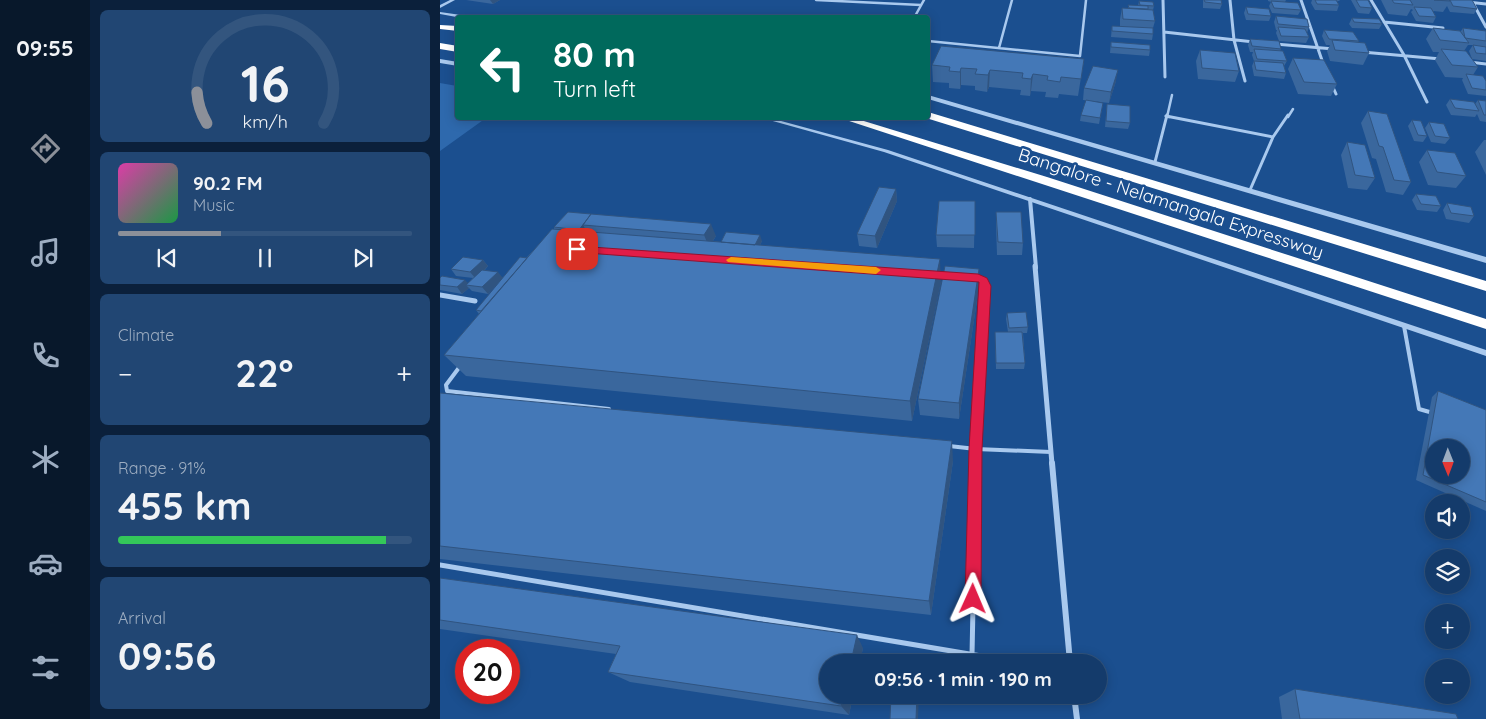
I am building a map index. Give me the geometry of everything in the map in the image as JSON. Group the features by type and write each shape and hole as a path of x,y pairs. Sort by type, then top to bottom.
{"highway":[{"path":"440,27 455,29"},
{"path":"440,46 455,48"},
{"name":"Bangalore - Nelamangala Expressway","path":"930,116 1486,286"},
{"name":"Bangalore - Nelamangala Expressway","path":"852,120 1043,179 1486,324"}],"street":[{"path":"440,7 452,0"},
{"path":"1163,0 1165,77"},
{"path":"1230,0 1234,40 1245,81"},
{"path":"1301,0 1316,48 1326,71"},
{"path":"1371,0 1428,102"},
{"path":"1472,1 1486,27"},
{"path":"1465,2 1472,1 1486,4"},
{"path":"440,13 455,15"},
{"path":"1384,22 1443,28"},
{"path":"1164,32 1261,42"},
{"path":"1270,43 1335,50"},
{"path":"1355,51 1450,60"},
{"path":"440,61 455,64"},
{"path":"1468,62 1486,64"},
{"path":"1329,78 1336,94"},
{"path":"930,98 1486,260"},
{"path":"771,120 886,151 1486,353"},
{"path":"1030,199 1060,567 1069,654"},
{"path":"440,295 475,301"},
{"path":"1075,704 1077,719"}],"lane":[{"path":"816,0 921,5"},
{"path":"916,15 924,0"},
{"path":"999,48 1012,0"},
{"path":"930,41 1080,56 1086,0"},
{"path":"1155,162 1172,95"},
{"path":"1250,190 1273,137 1293,109"},
{"path":"1166,116 1273,137"},
{"path":"968,277 983,280 986,286 976,449 972,654"},
{"path":"1404,326 1419,409 1438,415"},
{"path":"466,360 446,385 447,391 616,410"},
{"path":"944,445 976,449 1051,452"},
{"path":"440,565 966,654"}],"shaded area":[{"path":"440,83 455,86 455,120 483,120 440,151"}],"building":[{"path":"1204,0 1221,0 1222,4 1205,2"},
{"path":"1315,0 1336,0 1339,5 1317,4"},
{"path":"1356,0 1368,0 1372,8 1360,7"},
{"path":"1392,0 1410,0 1413,5 1394,3"},
{"path":"1450,0 1472,0 1477,9 1453,6"},
{"path":"1139,1 1153,2 1154,6 1140,5"},
{"path":"1271,1 1298,3 1301,10 1274,8"},
{"path":"1128,5 1148,6 1148,9 1129,8"},
{"path":"1246,7 1269,9 1271,16 1248,14"},
{"path":"1414,7 1431,8 1436,17 1419,16"},
{"path":"1122,8 1153,10 1155,21 1123,19"},
{"path":"1276,16 1307,19 1309,27 1278,24"},
{"path":"1352,18 1379,19 1382,24 1354,22"},
{"path":"1112,26 1153,28 1153,34 1112,31"},
{"path":"1278,27 1305,29 1309,37 1281,36"},
{"path":"1433,28 1460,31 1469,43 1440,40"},
{"path":"1463,28 1486,31 1486,41 1465,38"},
{"path":"1324,30 1353,32 1359,41 1329,39"},
{"path":"1250,39 1279,41 1281,49 1252,46"},
{"path":"1332,40 1365,43 1369,53 1335,50"},
{"path":"1111,42 1150,45 1150,50 1111,47"},
{"path":"1473,45 1486,47 1486,54 1476,53"},
{"path":"941,46 1084,59 1081,79 1061,77 1060,82 1047,80 1048,76 1033,74 1031,79 1022,78 1023,73 990,70 988,75 975,74 977,69 961,68 960,72 949,71 950,67 932,65"},
{"path":"1254,49 1283,51 1287,61 1257,59"},
{"path":"1441,49 1466,51 1478,67 1452,65"},
{"path":"1200,50 1235,53 1239,71 1202,68"},
{"path":"1293,58 1324,60 1337,84 1304,82"},
{"path":"1254,61 1283,63 1286,73 1256,70"},
{"path":"1093,66 1118,70 1111,92 1084,88"},
{"path":"1466,74 1483,76 1486,81 1486,90 1472,88"},
{"path":"1450,99 1474,102 1479,111 1455,108"},
{"path":"1086,100 1103,103 1100,118 1081,115"},
{"path":"1478,100 1486,101 1486,115 1484,115"},
{"path":"1107,104 1130,106 1130,123 1106,121"},
{"path":"1368,111 1387,114 1411,182 1394,180 1383,147 1379,146"},
{"path":"1412,120 1421,121 1427,136 1418,135"},
{"path":"1429,122 1444,124 1450,138 1435,136"},
{"path":"1347,142 1365,145 1375,178 1355,175"},
{"path":"1427,150 1455,153 1466,176 1437,172"},
{"path":"879,187 896,189 875,236 857,234"},
{"path":"1416,194 1436,196 1441,206 1421,204"},
{"path":"939,201 975,201 975,235 936,235"},
{"path":"1447,203 1471,207 1474,216 1451,213"},
{"path":"568,212 591,214 579,230 554,227"},
{"path":"996,212 1021,212 1023,243 998,242"},
{"path":"591,214 711,224 704,235 583,225"},
{"path":"552,229 940,259 910,401 444,355"},
{"path":"726,232 760,235 755,245 721,242"},
{"path":"463,257 483,260 470,272 451,269"},
{"path":"520,257 527,258 481,311 476,310"},
{"path":"945,266 979,269 959,403 918,399"},
{"path":"482,270 498,272 482,287 466,285"},
{"path":"442,276 465,280 457,287 440,285 440,278"},
{"path":"1026,312 1028,327 1009,328 1007,313"},
{"path":"995,332 1022,332 1025,363 996,363"},
{"path":"1438,391 1486,410 1486,502 1444,484 1470,484 1470,439 1429,439"},
{"path":"440,393 952,441 929,601 440,546"},
{"path":"440,578 857,635 853,654 819,654 819,703 608,672 620,646 440,620"},
{"path":"1295,689 1456,714 1458,719 1300,719"},
{"path":"891,704 917,704 916,719 890,719"}],"slow traffic":[{"path":"731,260 876,270"}],"route":[{"path":"577,249 978,278 983,280 986,286 976,449 973,599"}]}
